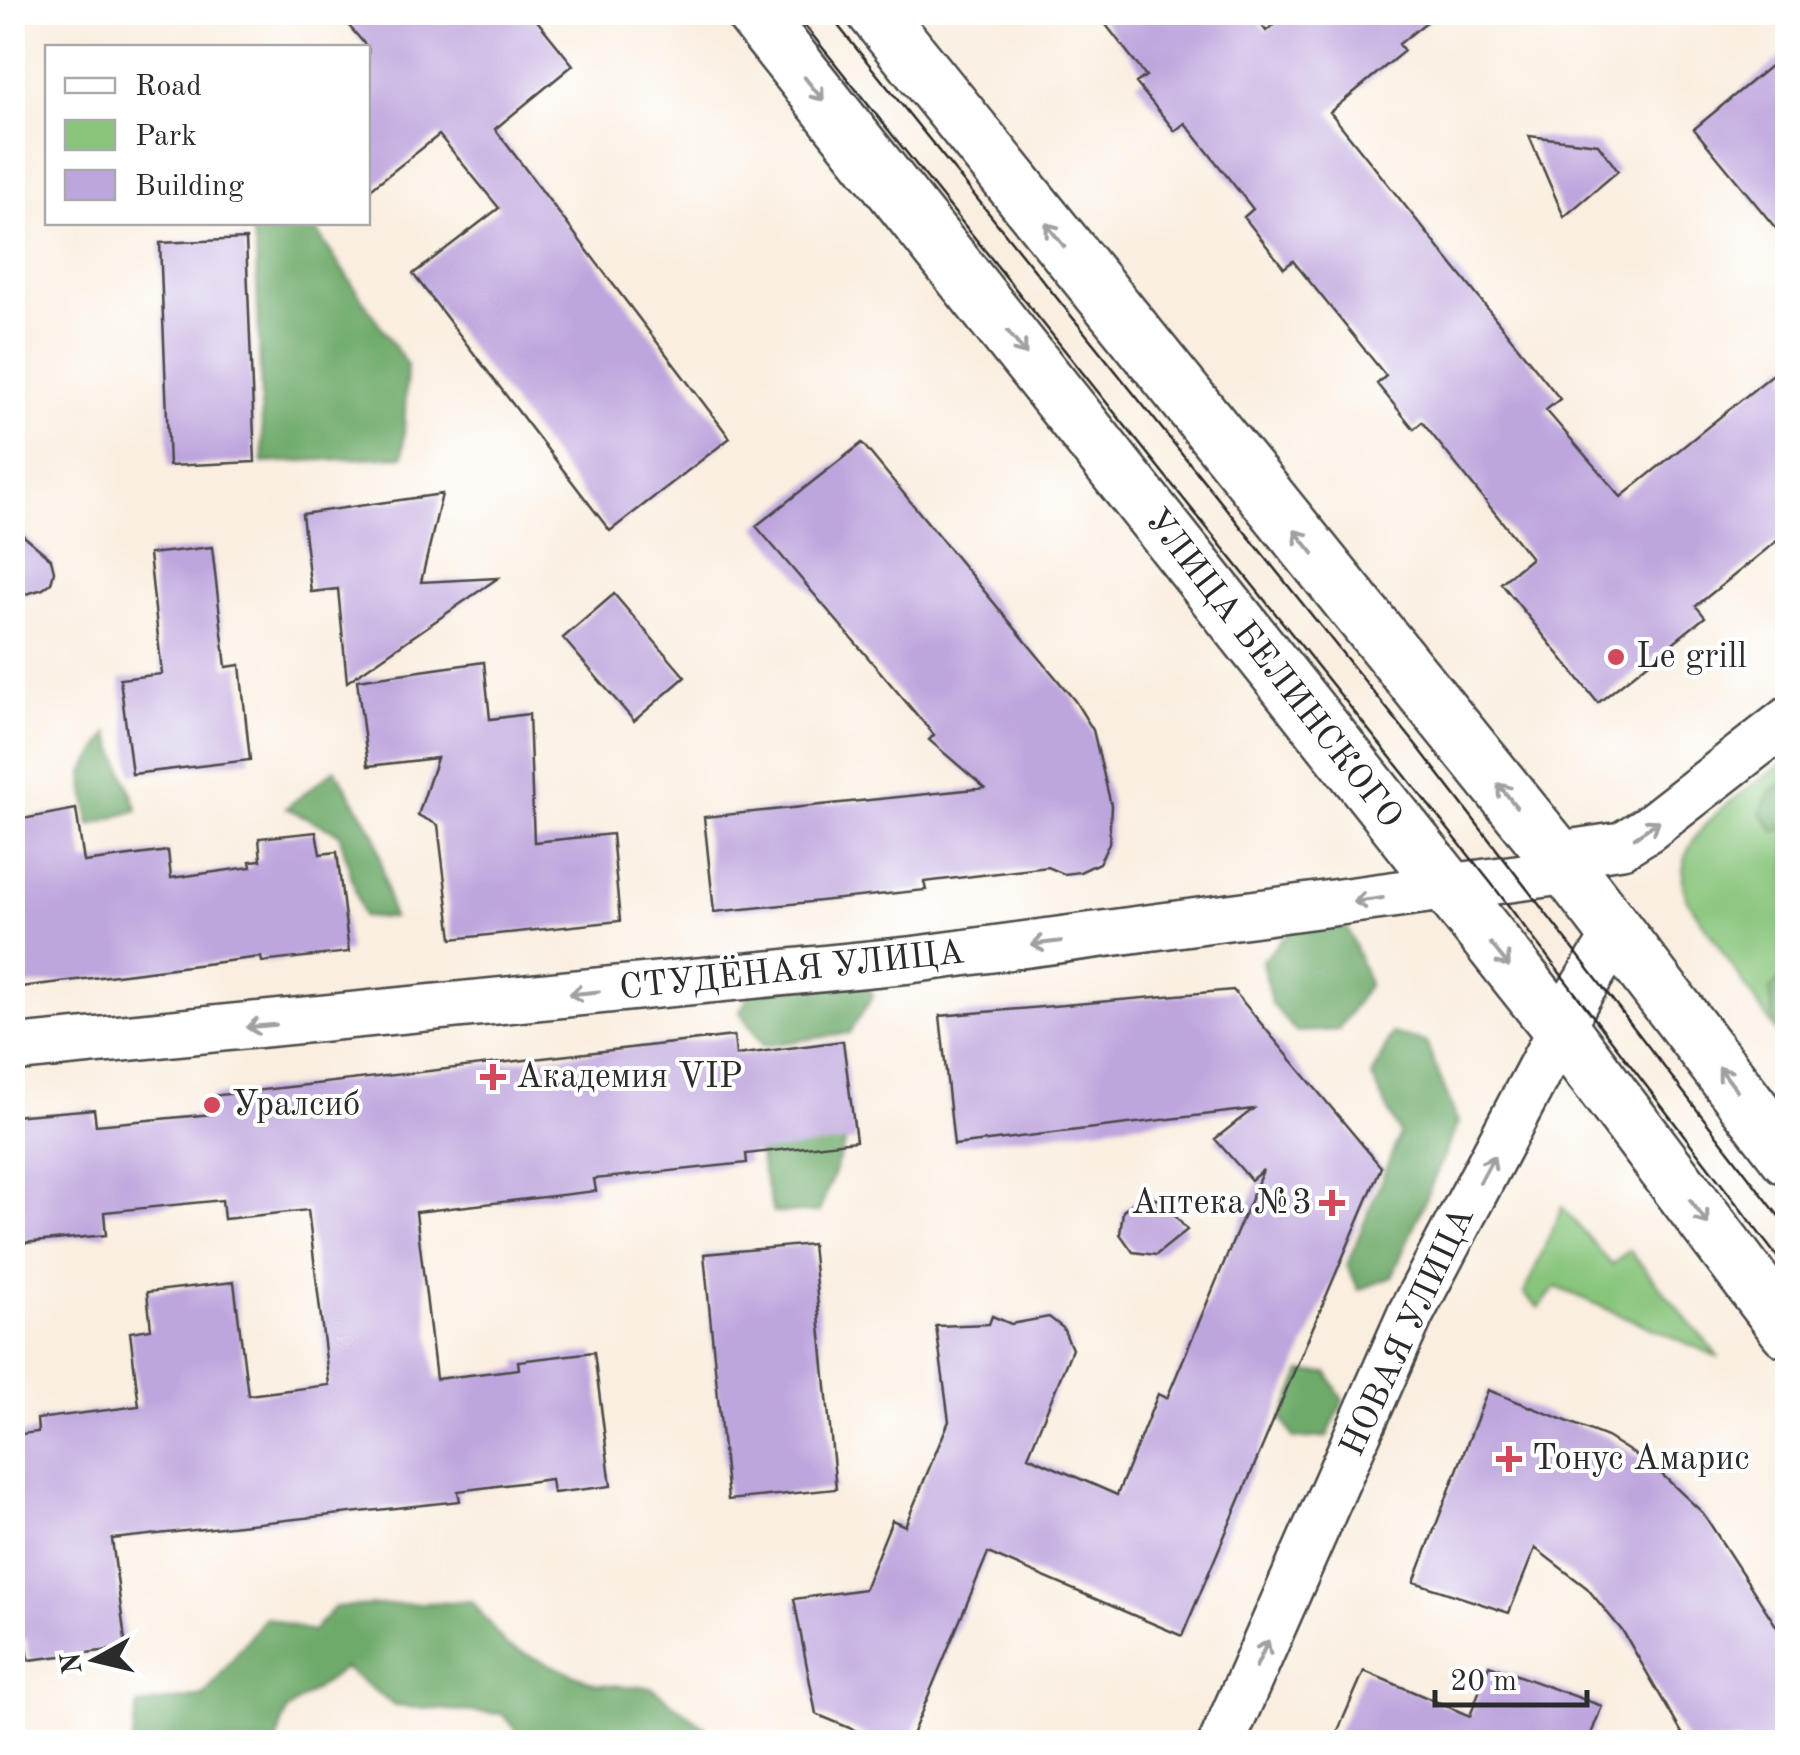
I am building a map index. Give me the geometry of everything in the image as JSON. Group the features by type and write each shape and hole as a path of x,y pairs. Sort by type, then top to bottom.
{"main road":[{"name":"УЛИЦА БЕЛИНСКОГО","path":"754,12 1445,888 1561,1028 1788,1330"},
{"path":"875,12 1562,863 1788,1157"}],"street":[{"name":"СТУДЁНАЯ УЛИЦА","path":"12,1049 874,964 1445,888 1562,863 1622,844 1648,829 1788,720"},
{"name":"НОВАЯ УЛИЦА","path":"1222,1742 1411,1313 1561,1028 1617,934"}],"green space":[{"path":"250,225 312,225 407,365 403,456 263,463 256,251"},
{"path":"109,733 138,810 90,825 83,774"},
{"path":"1787,760 1787,1048 1687,899 1683,876 1687,854 1712,818"},
{"path":"335,769 376,836 392,918 363,917 339,833 286,808"},
{"path":"1787,779 1787,828 1775,831 1761,812 1769,794"},
{"path":"1299,922 1348,929 1369,984 1338,1030 1296,1032 1271,1003 1262,961"},
{"path":"853,965 873,996 849,1033 763,1046 740,1012 762,971"},
{"path":"1787,972 1787,1048 1774,1028 1770,990"},
{"path":"1392,1033 1426,1042 1458,1123 1392,1277 1359,1290 1347,1265 1400,1134 1372,1077"},
{"path":"851,1127 819,1212 773,1213 755,1139"},
{"path":"1562,1207 1612,1265 1629,1250 1719,1357 1556,1287 1539,1308 1524,1294"},
{"path":"1302,1372 1328,1373 1343,1401 1327,1437 1294,1439 1282,1419"},
{"path":"472,1601 506,1646 596,1684 652,1688 725,1742 526,1742 502,1714 395,1706 344,1668 287,1710 276,1742 132,1742 138,1705 204,1696 265,1617 312,1632 335,1607"}],"building":[{"path":"337,12 530,12 573,65 495,129 730,438 610,531 413,274 499,208 439,135 370,189 370,45 365,45"},
{"path":"1096,12 1252,12 1266,31 1289,12 1439,12 1399,44 1404,51 1330,112 1560,399 1546,410 1621,497 1788,362 1788,532 1696,606 1705,617 1598,703 1501,583 1531,558 1422,422 1414,429 1377,384 1386,376 1293,261 1284,268 1244,217 1253,209 1185,123 1175,131 1136,83 1146,76"},
{"path":"1788,51 1788,243 1694,129"},
{"path":"1529,136 1598,144 1618,171 1564,217"},
{"path":"246,239 255,462 169,466 160,243"},
{"path":"862,443 1075,701 1093,730 1111,805 1109,844 1099,863 1080,872 1064,874 1048,867 924,882 926,890 714,912 704,817 985,788 929,740 934,735 756,526"},
{"path":"442,494 421,582 498,578 347,682 338,589 311,592 302,514"},
{"path":"12,526 51,559 54,571 51,583 43,589 12,598"},
{"path":"212,547 226,667 240,665 250,760 132,774 120,679 162,674 149,554"},
{"path":"614,594 685,677 634,721 563,638"},
{"path":"484,662 490,719 529,714 534,842 612,834 620,921 452,939 438,825 418,815 437,758 368,766 357,680"},
{"path":"76,809 84,862 168,851 171,878 251,867 250,861 261,860 259,838 316,832 320,854 337,852 349,952 262,962 261,957 12,988 12,821"},
{"path":"1233,990 1381,1167 1182,1636 988,1553 909,1742 883,1742 816,1714 794,1599 864,1589 892,1520 905,1526 949,1421 936,1326 989,1324 992,1316 1011,1324 1049,1317 1063,1328 1072,1349 1028,1456 1117,1495 1158,1394 1167,1398 1263,1170 1251,1180 1215,1139 1253,1109 954,1145 940,1016"},
{"path":"734,1036 736,1055 843,1041 856,1141 746,1154 747,1163 594,1179 596,1191 416,1212 436,1379 519,1369 518,1361 594,1352 611,1486 553,1493 551,1479 458,1491 460,1501 112,1539 126,1648 29,1660 26,1639 12,1640 12,1435 38,1432 37,1419 139,1406 130,1332 151,1329 147,1292 234,1282 248,1395 329,1385 308,1210 224,1219 222,1200 104,1212 106,1235 12,1244 12,1116 94,1109 96,1125 212,1114 211,1096"},
{"path":"1140,1197 1162,1200 1187,1230 1156,1255 1133,1252 1120,1234 1123,1211"},
{"path":"812,1244 836,1489 728,1500 704,1254"},
{"path":"1488,1390 1607,1437 1653,1466 1703,1513 1788,1644 1788,1742 1687,1742 1624,1633 1587,1588 1535,1548 1509,1613 1414,1582"},
{"path":"1489,1665 1602,1706 1588,1742 1333,1742 1364,1671 1470,1716"}],"tram line":[{"path":"794,12 1491,883 1788,1271"},
{"path":"827,12 1417,746 1788,1228"}],"place":[{"name":"Le grill","path":"1616,657"},
{"name":"Академия VIP","path":"493,1077"},
{"name":"Уралсиб","path":"212,1105"},
{"name":"Аптека №3","path":"1332,1203"},
{"name":"Тонус Амарис","path":"1509,1459"}]}
